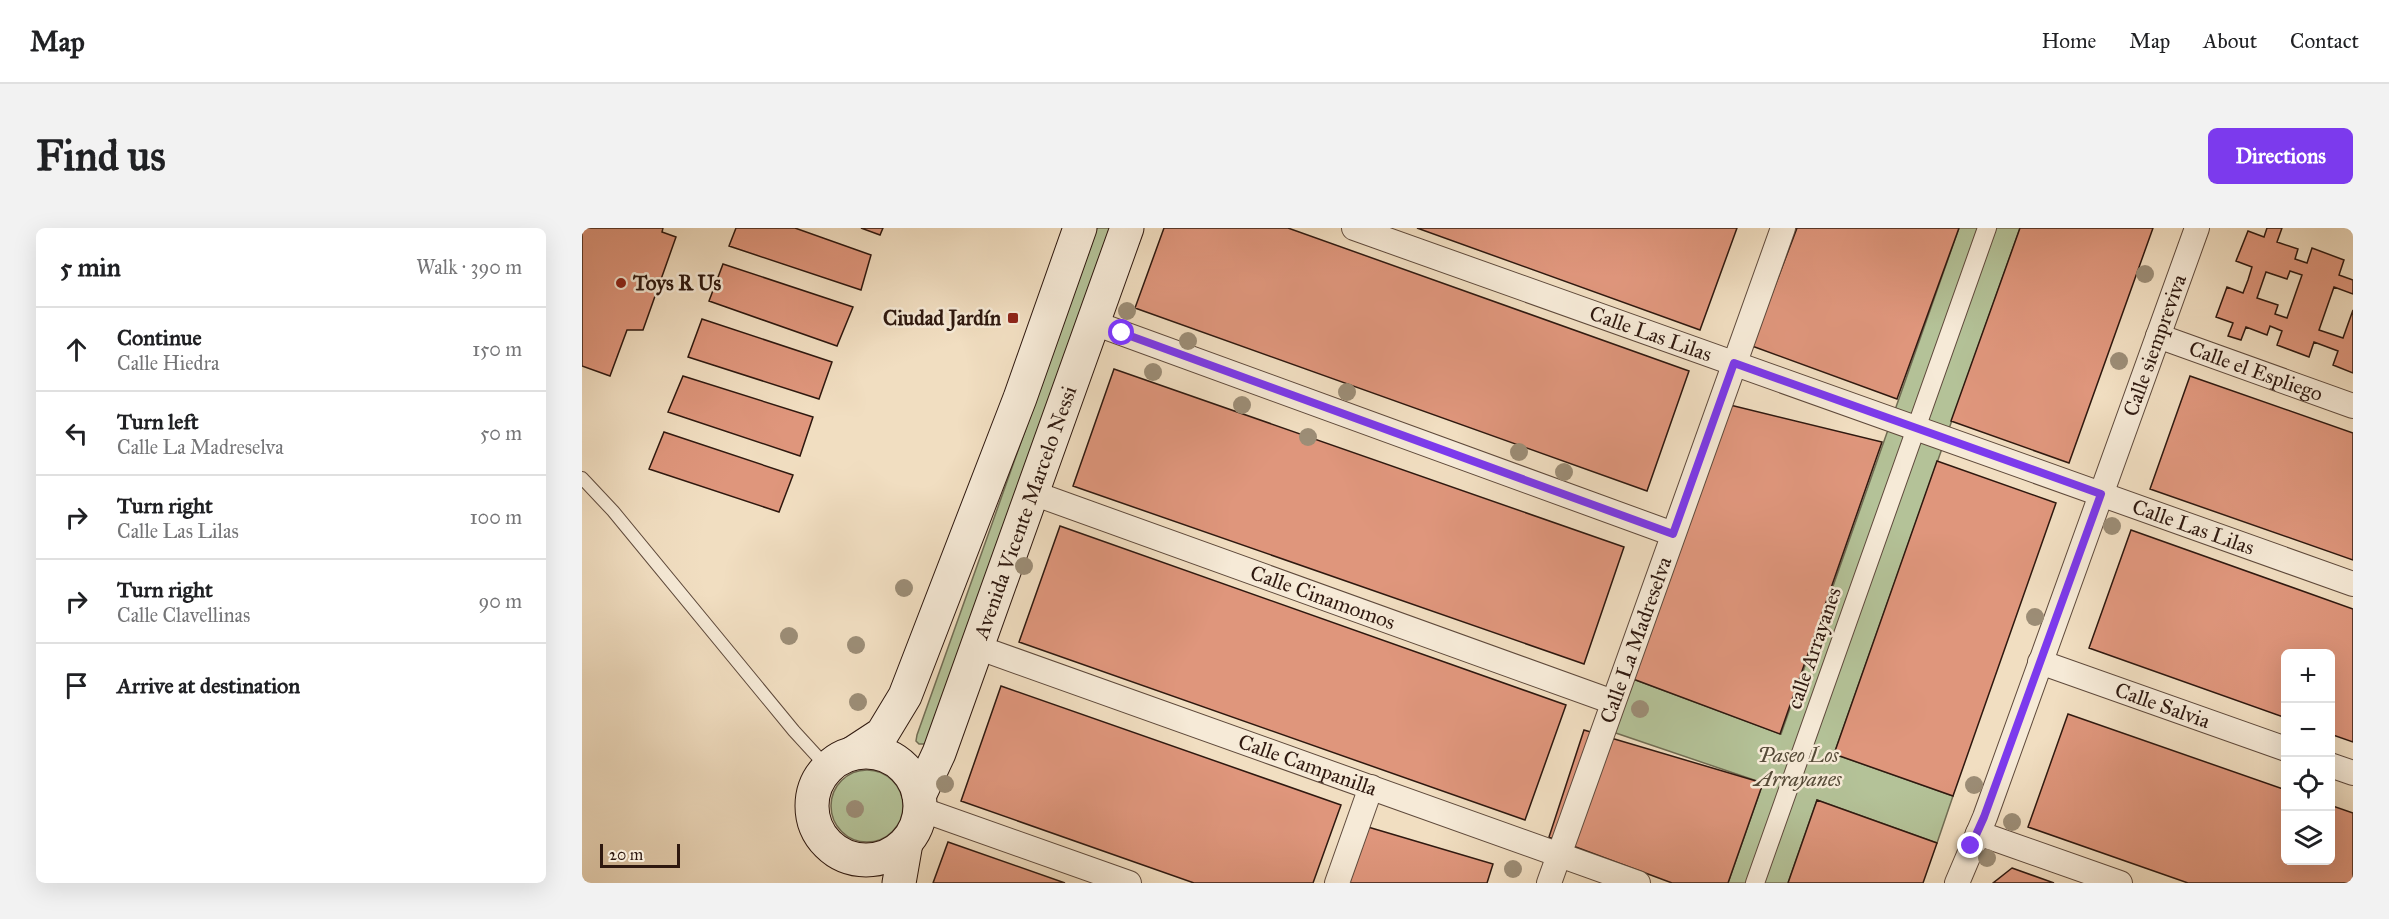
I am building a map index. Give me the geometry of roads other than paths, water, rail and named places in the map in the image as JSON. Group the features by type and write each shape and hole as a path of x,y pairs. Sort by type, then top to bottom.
{"main road":[{"path":"906,843 891,854 874,859 855,859 839,853 826,842 817,828 812,812 813,795 840,760 882,735 905,696 1020,398 1080,228"},
{"name":"Avenida Vicente Marcelo Nessi","path":"920,803 1127,228"},
{"path":"840,760 870,752 888,756 902,765 914,780 920,803 918,822 906,843 899,883"},
{"path":"839,853 849,883"}],"street":[{"name":"Calle Las Lilas","path":"1354,228 2353,584"},
{"name":"Calle La Madreselva","path":"1549,883 1783,228"},
{"name":"calle Arrayanes","path":"1755,883 1987,228"},
{"name":"Calle siempreviva","path":"1957,883 1978,833 2197,228"},
{"path":"1094,323 1673,534"},
{"name":"Calle el Espliego","path":"2158,336 2353,406"},
{"name":"Calle Cinamomos","path":"1033,493 1613,702"},
{"name":"Calle Campanilla","path":"977,647 1638,883"},
{"name":"Calle Salvia","path":"2040,662 2281,747"},
{"path":"2335,766 2353,773"},
{"path":"1336,883 1371,787"},
{"path":"920,803 1130,883"},
{"path":"1978,833 2120,883"}],"lane":[{"path":"582,478 614,511 794,731 840,760"}],"place":[{"name":"Toys R Us","path":"621,283"},
{"name":"Ciudad Jardín","path":"1013,318"}],"park label":[{"name":"Paseo Los Arrayanes","path":"1798,767"}]}
